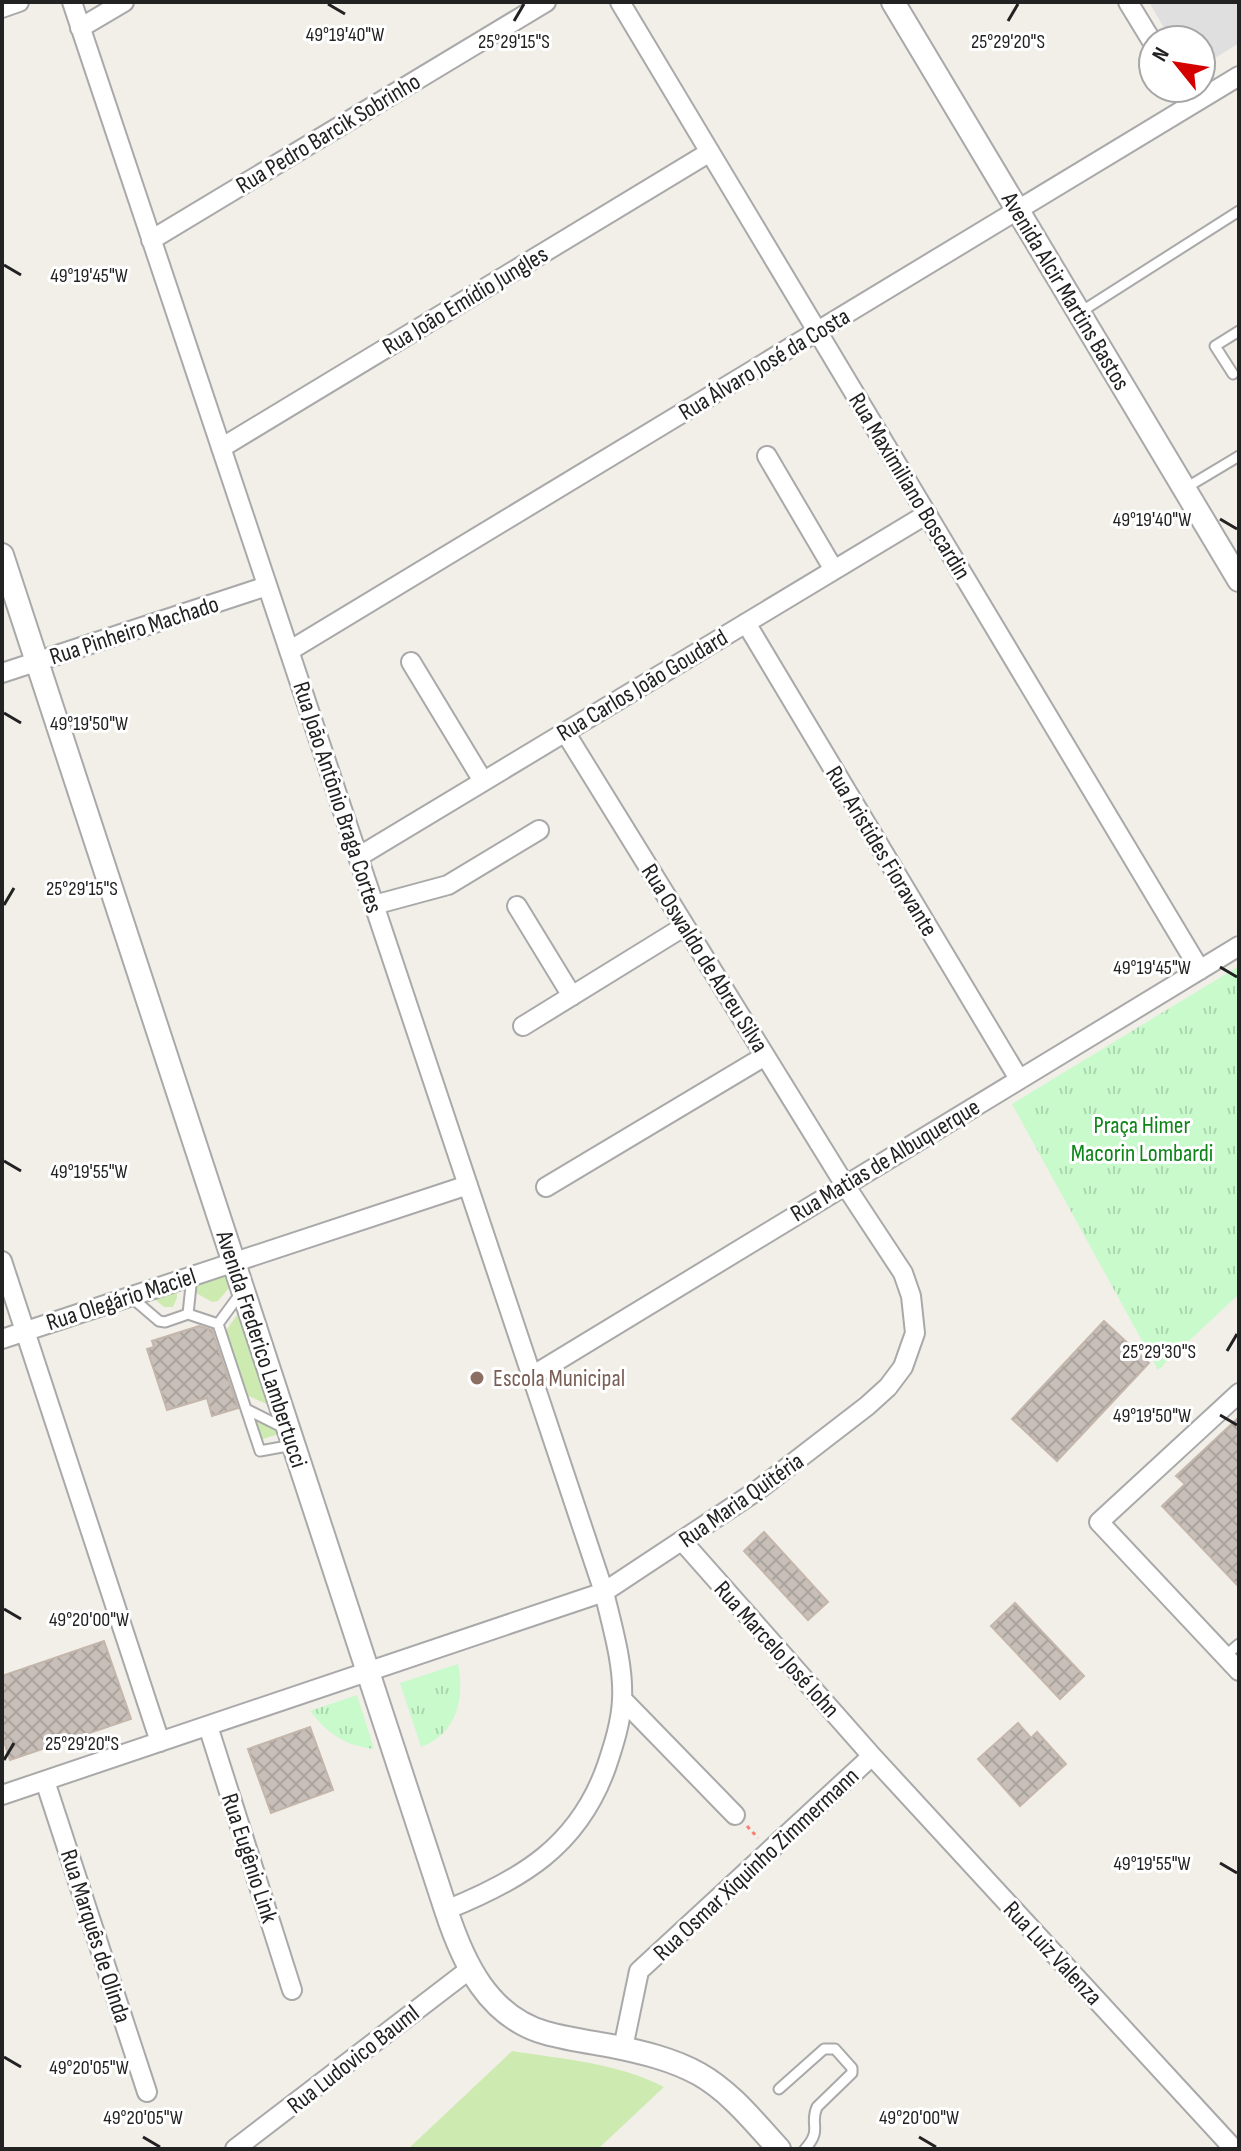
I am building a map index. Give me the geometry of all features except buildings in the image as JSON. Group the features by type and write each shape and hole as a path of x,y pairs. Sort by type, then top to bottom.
{"street":[{"path":"2,8 19,2"},
{"name":"Rua João Antônio Braga Cortes","path":"72,2 604,1592"},
{"path":"80,28 124,2"},
{"name":"Rua Pedro Barcik Sobrinho","path":"151,240 546,2"},
{"name":"Rua Maximiliano Boscardin","path":"620,2 1200,970"},
{"name":"Avenida Alcir Martins Bastos","path":"893,2 1238,577"},
{"path":"1128,2 1141,24"},
{"name":"Rua Álvaro José da Costa","path":"289,651 1239,76"},
{"name":"Rua João Emídio Jungles","path":"221,448 710,152"},
{"path":"767,456 834,570"},
{"name":"Rua Carlos João Goudard","path":"358,857 927,514"},
{"name":"Avenida Frederico Lambertucci","path":"2,555 446,1910 470,1969 482,1989 501,2009 523,2023 543,2032 654,2056 699,2074 735,2103 779,2149"},
{"name":"Rua Pinheiro Machado","path":"2,673 267,586"},
{"name":"Rua Aristides Fioravante","path":"746,623 1019,1079"},
{"path":"411,662 483,781"},
{"name":"Rua Oswaldo de Abreu Silva","path":"565,732 845,1185"},
{"path":"374,905 448,885 539,830"},
{"path":"517,906 572,996"},
{"path":"523,1026 685,926"},
{"name":"Rua Matias de Albuquerque","path":"532,1376 1239,946"},
{"path":"546,1187 765,1056"},
{"name":"Rua Olegário Maciel","path":"2,1339 468,1185"},
{"name":"Rua Maria Quitéria","path":"2,1795 604,1592 758,1490 888,1387 903,1367 915,1333 911,1296 903,1273 845,1185"},
{"path":"2,1261 160,1742"},
{"path":"1239,1393 1099,1522 1232,1650 1239,1671"},
{"name":"Rua Marcelo José Iohn","path":"683,1542 872,1756"},
{"path":"446,1910 486,1894 532,1868 575,1825 601,1782 615,1738 622,1699 614,1636 604,1592"},
{"path":"622,1699 735,1815"},
{"name":"Rua Eugênio Link","path":"208,1726 292,1990"},
{"name":"Rua Osmar Xiquinho Zimmermann","path":"623,2048 639,1971 872,1756"},
{"name":"Rua Luiz Valenza","path":"872,1756 1234,2149"},
{"name":"Rua Marquês de Olinda","path":"45,1781 147,2092"},
{"name":"Rua Ludovico Bauml","path":"235,2149 470,1969"}],"lane":[{"path":"1079,313 1239,211"},
{"path":"1233,374 1215,346 1239,331"},
{"path":"1184,489 1239,456"},
{"path":"188,1314 192,1276"},
{"path":"218,1324 243,1291"},
{"path":"130,1296 159,1321 188,1314 218,1324"},
{"path":"218,1324 260,1451 291,1438"},
{"path":"246,1409 291,1438"},
{"path":"779,2089 824,2049 835,2049 852,2068 852,2073 817,2107 814,2113 816,2133 805,2149"}],"path":[{"path":"735,1815 770,1850"}],"shaded area":[{"path":"1149,2 1239,2 1239,43 1217,57 1217,24 1162,24"}],"green space":[{"name":"Praça Himer Macorin Lombardi","path":"1239,966 1239,1294 1158,1370 1012,1104"},
{"path":"222,1273 235,1281 218,1301 212,1302 196,1293 197,1280"},
{"path":"177,1286 173,1307 164,1307 150,1295"},
{"path":"241,1309 278,1409 244,1394 225,1332"},
{"path":"258,1420 285,1432 260,1440 255,1423"},
{"path":"458,1664 460,1689 456,1713 443,1733 421,1747 400,1683"},
{"path":"357,1695 374,1749 338,1738 310,1711"},
{"path":"512,2051 609,2067 664,2087 598,2149 408,2149"}],"place":[{"name":"Escola Municipal","path":"477,1378"}]}
